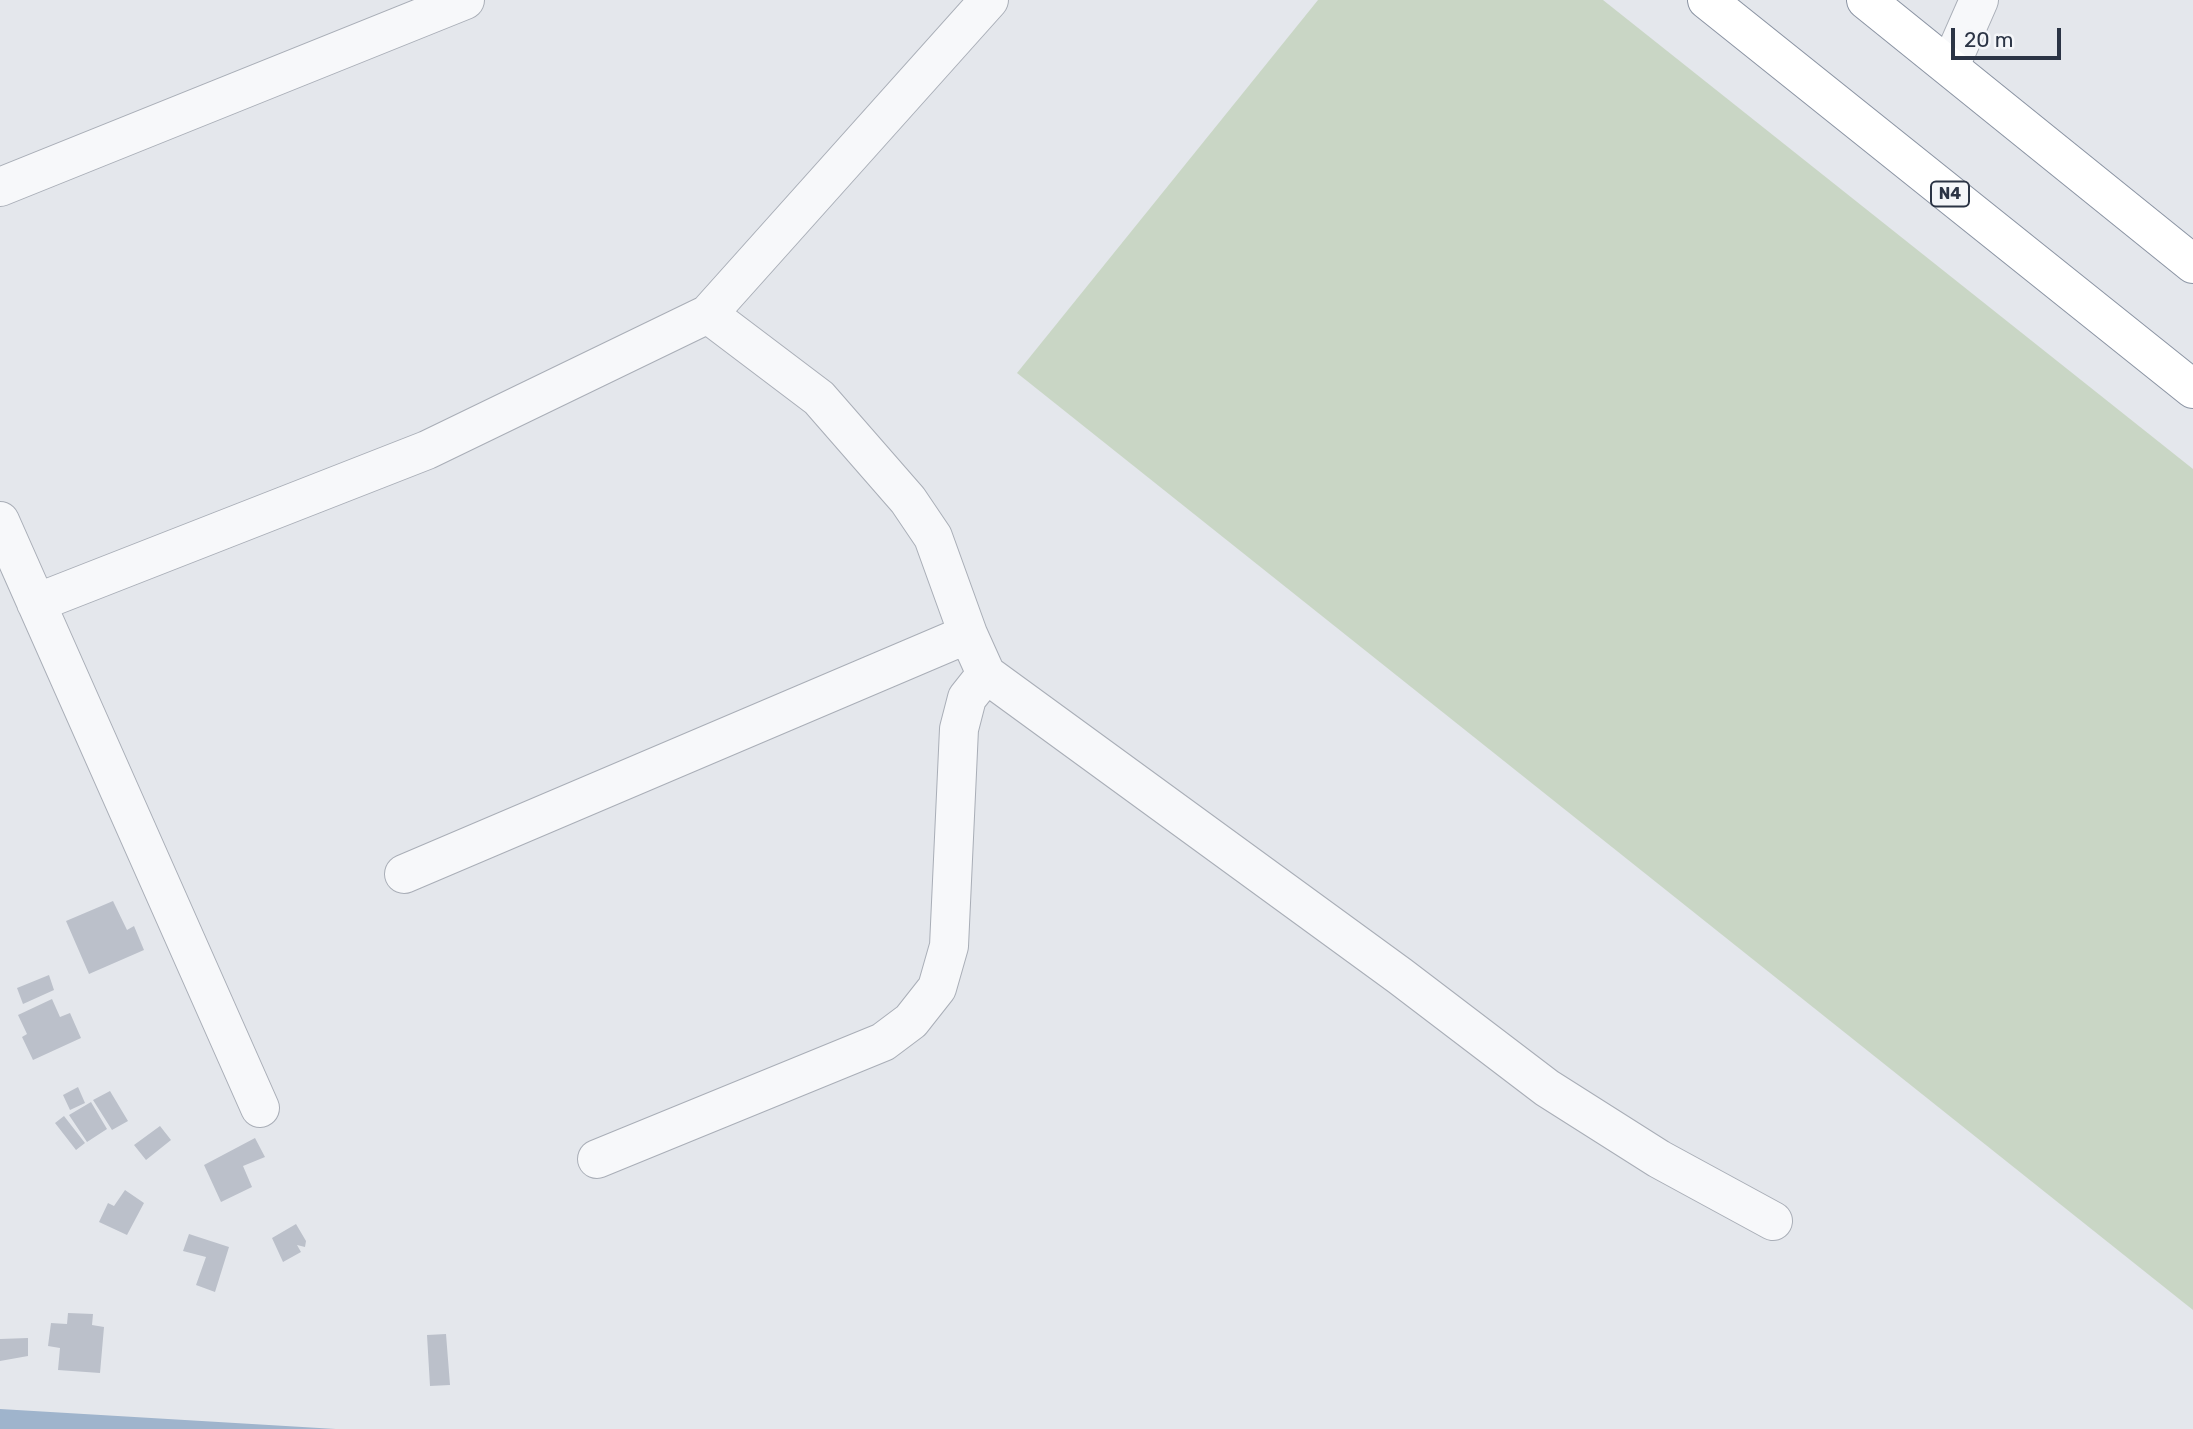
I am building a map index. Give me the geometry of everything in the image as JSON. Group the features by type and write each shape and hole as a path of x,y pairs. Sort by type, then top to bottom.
{"highway":[{"name":"N4","path":"1707,0 2193,389"},
{"path":"1866,0 2193,264"}],"street":[{"path":"0,187 465,0"},
{"path":"36,603 427,450 708,314 989,0"},
{"path":"1950,66 1979,0"},
{"path":"708,314 819,398 908,500 933,537 968,634 986,674 1400,976 1547,1088 1658,1159 1773,1221"},
{"path":"0,521 260,1108"},
{"path":"404,874 968,634"},
{"path":"597,1158 883,1042 911,1021 937,988 949,946 959,729 967,698 986,674"}],"green space":[{"path":"1318,0 1603,0 2193,469 2193,1310 1017,373"}],"water":[{"path":"0,1409 336,1429 0,1429"}],"building":[{"path":"113,901 127,930 134,926 144,950 89,974 66,921"},
{"path":"49,975 54,990 23,1004 17,988"},
{"path":"52,999 60,1017 70,1013 81,1038 33,1060 22,1037 27,1034 18,1015"},
{"path":"78,1087 85,1103 70,1110 63,1095"},
{"path":"110,1091 128,1121 112,1130 93,1100"},
{"path":"91,1102 107,1129 87,1142 69,1115"},
{"path":"64,1116 85,1143 76,1150 55,1123"},
{"path":"160,1126 171,1140 146,1160 134,1145"},
{"path":"255,1138 265,1157 243,1166 252,1187 221,1202 204,1165"},
{"path":"125,1190 144,1203 127,1235 99,1222 108,1203 114,1206"},
{"path":"296,1224 306,1241 305,1247 297,1245 301,1252 283,1262 272,1238"},
{"path":"189,1234 229,1247 215,1292 196,1285 206,1257 183,1251"},
{"path":"68,1313 93,1314 92,1325 104,1327 100,1373 58,1370 60,1348 48,1346 51,1323 67,1324"},
{"path":"446,1334 450,1385 430,1386 427,1335"},
{"path":"28,1338 28,1356 0,1361 0,1339"}]}
